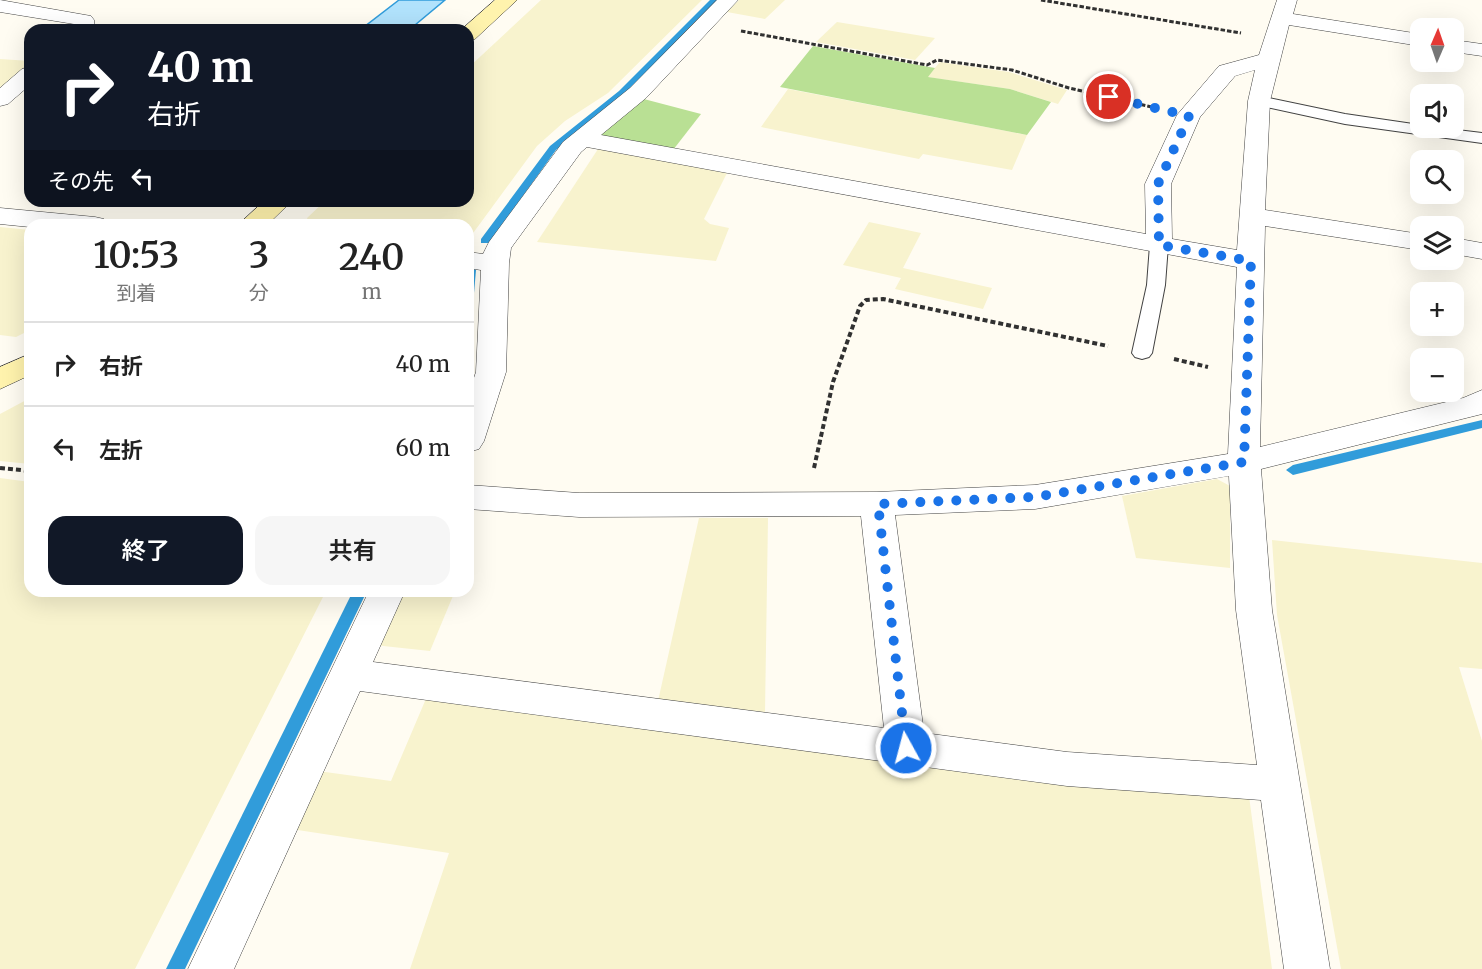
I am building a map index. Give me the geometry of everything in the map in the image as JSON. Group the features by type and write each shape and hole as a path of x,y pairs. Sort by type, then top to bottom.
{"street":[{"path":"474,30 507,0"},
{"path":"474,423 491,372 482,261 498,248 572,147 638,93 728,0"},
{"path":"0,6 84,20 84,24"},
{"path":"1278,29 1258,101 1244,462 1254,610 1307,969"},
{"path":"1159,245 1158,184 1189,116 1227,71 1278,29 1410,39"},
{"path":"1464,47 1482,50"},
{"path":"0,99 24,79"},
{"path":"582,139 1251,261"},
{"path":"257,219 272,207"},
{"path":"0,216 32,219"},
{"path":"1252,216 1410,240"},
{"path":"1464,248 1482,251"},
{"path":"0,380 24,366"},
{"path":"474,497 579,505 878,504 1035,497 1244,462 1473,406 1482,400"},
{"path":"878,504 906,748"},
{"path":"211,969 384,597"},
{"path":"347,674 1066,769 1280,784"}],"lane":[{"path":"1258,101 1345,119 1482,138"},
{"path":"1142,352 1156,285 1159,245"}],"path":[{"path":"1041,0 1278,29"},
{"path":"705,24 927,65 937,60 1012,70 1069,88 1189,116"},
{"path":"808,504 833,382 860,306 866,300 883,299 1247,375"},
{"path":"0,468 24,470"}],"shaded area":[{"path":"541,0 702,0 608,93 565,121 537,146 474,232 474,219 307,219 319,207 474,207 474,62"},
{"path":"739,0 785,0 765,19 727,12"},
{"path":"837,22 935,38 915,60 816,42"},
{"path":"0,59 24,61 24,71 4,87 0,87"},
{"path":"940,62 1009,72 1067,90 1058,104 1010,89 927,77"},
{"path":"788,89 1027,135 1012,170 923,154 919,159 761,127"},
{"path":"600,146 729,169 704,219 710,224 729,228 716,261 537,242"},
{"path":"869,222 921,233 903,268 992,288 983,309 895,289 901,278 843,265"},
{"path":"0,227 24,229 24,333 16,337 0,335"},
{"path":"24,401 24,463 0,461 0,414"},
{"path":"0,478 24,481 24,597 323,597 135,969 0,969"},
{"path":"1217,479 1230,486 1230,568 1136,558 1122,496"},
{"path":"699,518 768,518 765,712 658,701"},
{"path":"1272,540 1482,563 1482,669 1459,667 1482,741 1482,969 1341,969 1277,615"},
{"path":"395,597 452,597 430,651 374,645"},
{"path":"428,694 1142,792 1249,796 1272,969 410,969 449,853 291,829 318,771 391,781"}],"green space":[{"path":"813,46 935,68 928,77 1010,89 1051,102 1027,135 780,87"},
{"path":"640,98 701,114 673,150 601,136 598,131"}],"water":[{"path":"399,0 445,0 416,24 368,24"}],"waterway":[{"path":"485,241 553,148 622,93 715,0"},
{"path":"1293,470 1482,424"},
{"path":"175,969 357,597"}],"route":[{"path":"906,748 878,504 1035,497 1244,462 1251,261 1159,245 1158,184 1189,116 1109,97"}]}
